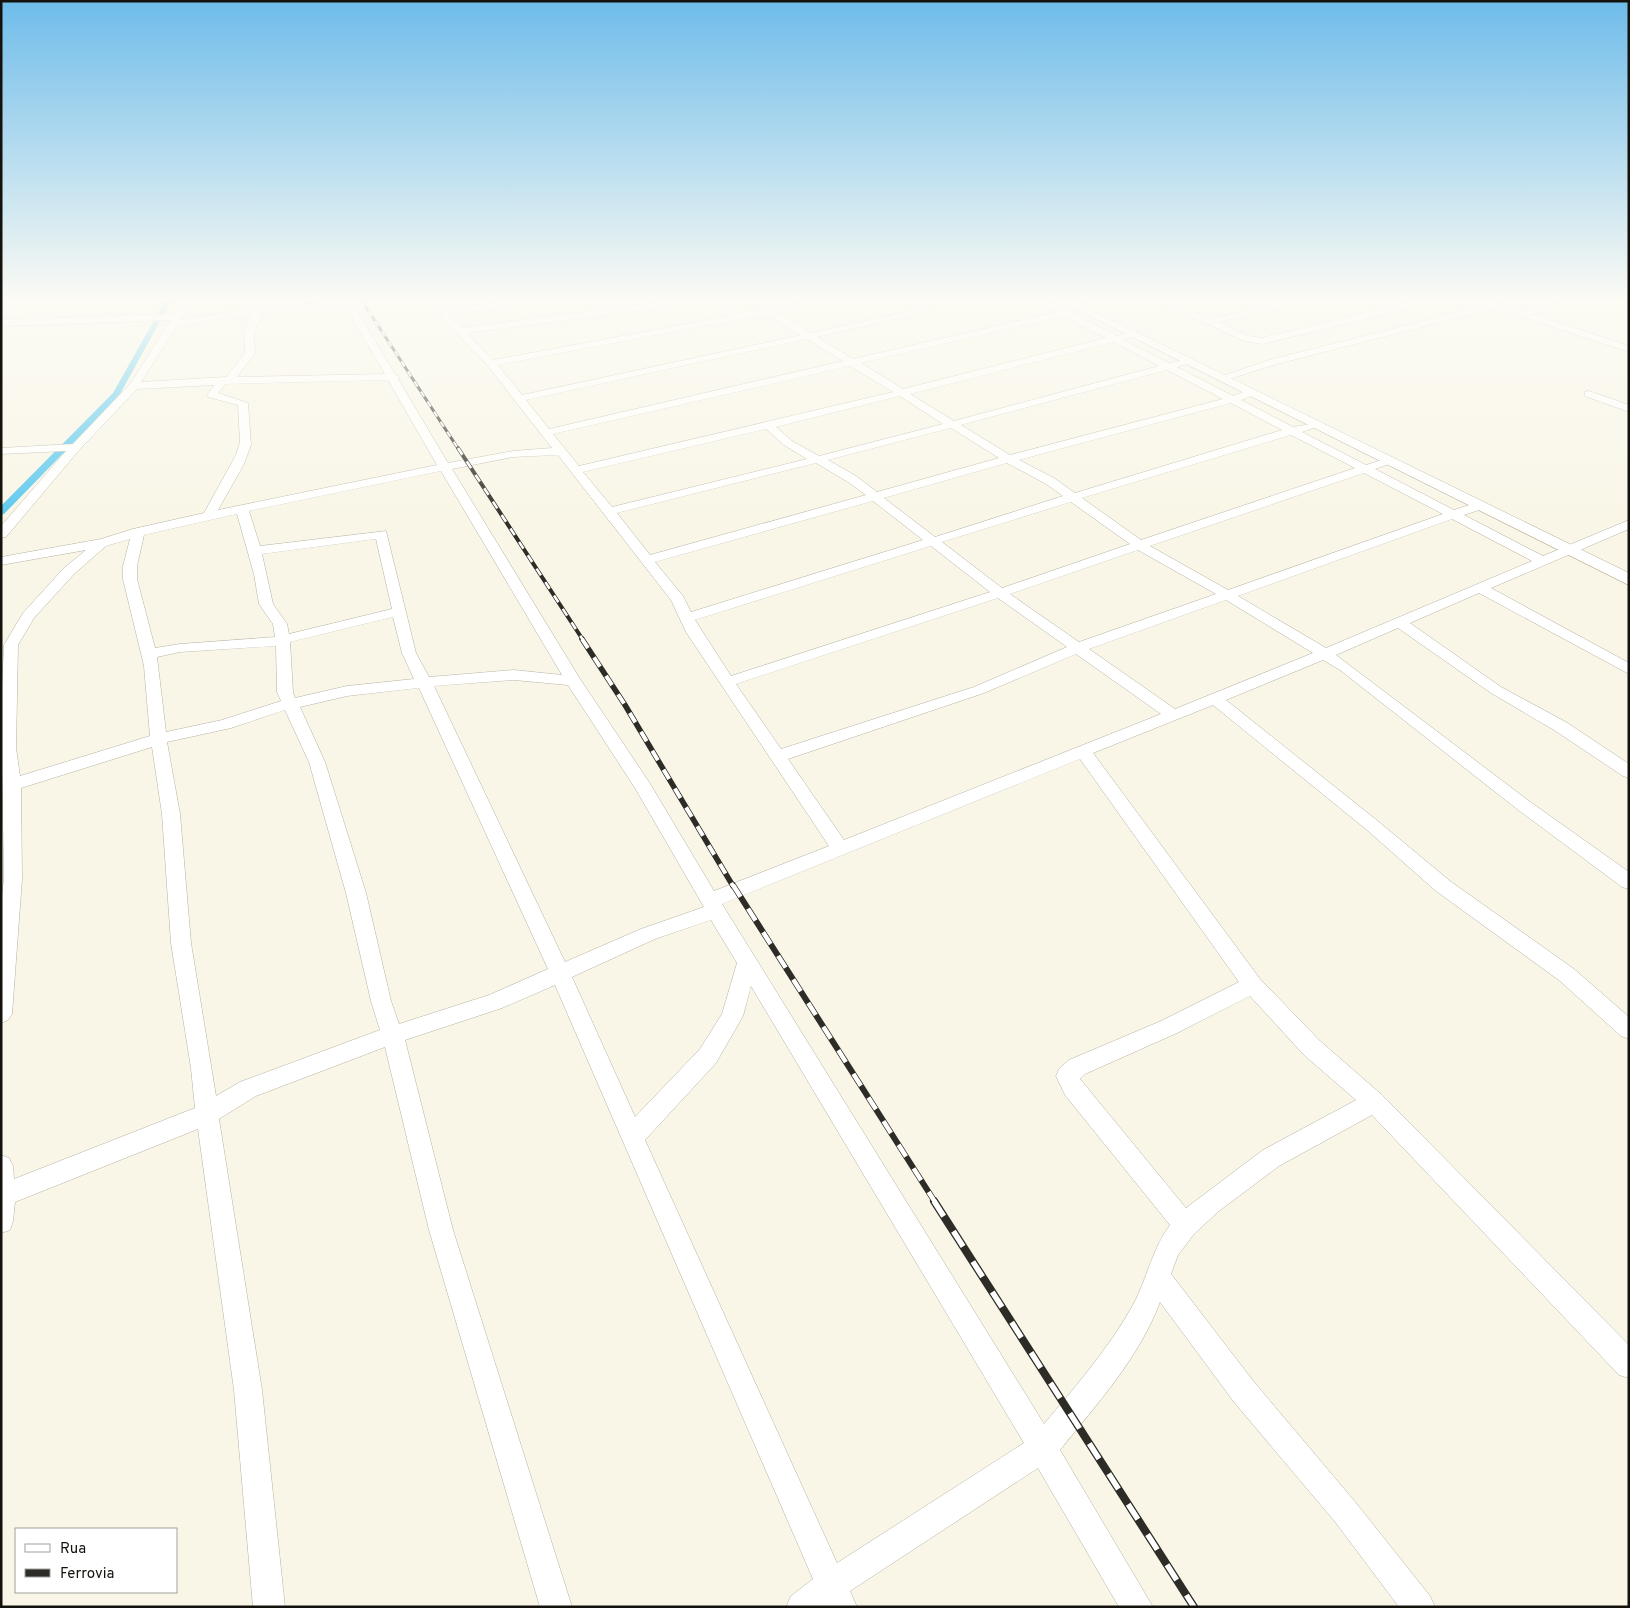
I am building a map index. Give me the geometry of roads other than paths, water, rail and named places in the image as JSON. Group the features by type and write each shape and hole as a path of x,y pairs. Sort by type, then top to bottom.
{"main road":[{"path":"1218,376 1313,425 1629,580"}],"street":[{"path":"1,534 76,447 134,386 140,376"},
{"path":"209,518 220,490 235,469 245,445 242,403 212,395 229,376"},
{"path":"501,376 610,511 678,599 693,632 841,850"},
{"path":"518,399 622,376"},
{"path":"545,433 793,376"},
{"path":"876,376 1010,460 1050,481 1139,545 1325,654 1395,704 1523,805 1629,882"},
{"path":"576,470 967,376"},
{"path":"610,511 1135,376"},
{"path":"1187,376 1544,562"},
{"path":"1222,378 1228,376"},
{"path":"134,386 225,380 394,377 498,558 573,681 598,714 644,786 712,906 1043,1448 1137,1607"},
{"path":"647,560 1232,400 1250,392"},
{"path":"1589,394 1629,409"},
{"path":"769,425 775,433 788,443 852,479 1000,594 1080,648 1173,715"},
{"path":"688,618 1313,425"},
{"path":"1,451 76,447"},
{"path":"1,561 103,542 138,532 243,511 363,482 513,454 560,451"},
{"path":"727,682 897,630 1139,545 1388,461"},
{"path":"778,756 979,690 1080,648 1478,506"},
{"path":"243,511 261,574 266,604 280,624 283,640 285,692 289,704 300,722 316,762 356,892 366,944 391,1036 400,1058 441,1230 556,1607"},
{"path":"2,1196 207,1114 248,1089 391,1036 495,1002 841,850 1325,654 1570,551 1629,524"},
{"path":"138,532 130,566 130,579 152,666 159,739 171,814 181,943 202,1068 207,1114 248,1390 269,1607"},
{"path":"253,551 379,533 409,653 422,682 436,706 604,1067 632,1137 836,1596"},
{"path":"1,1014 12,879 7,786 11,645 28,616 55,585 103,542"},
{"path":"1480,588 1629,669"},
{"path":"148,654 180,648 283,640 398,612"},
{"path":"1399,622 1496,690 1560,726 1629,772"},
{"path":"7,786 159,739 225,724 289,704 348,691 422,682 514,675 573,681"},
{"path":"1215,699 1373,826 1443,886 1567,975 1629,1030"},
{"path":"1084,753 1253,985 1312,1048 1374,1102 1629,1365"},
{"path":"632,1137 708,1056 732,1016 747,964"},
{"path":"1185,1225 1073,1088 1067,1076 1077,1066 1169,1027 1253,985"},
{"path":"802,1607 836,1596 1043,1448 1103,1375 1143,1313 1169,1246 1185,1225 1210,1203 1271,1158 1335,1125 1374,1102"},
{"path":"1,1166 1,1221"},
{"path":"1157,1277 1244,1392 1346,1512 1419,1607"}],"waterway":[{"path":"1,512 116,394 126,376"}],"railway":[{"path":"411,376 459,450"},
{"path":"458,448 583,640"},
{"path":"582,639 625,705 733,886"},
{"path":"733,885 935,1202"},
{"path":"934,1201 1194,1607"}]}
